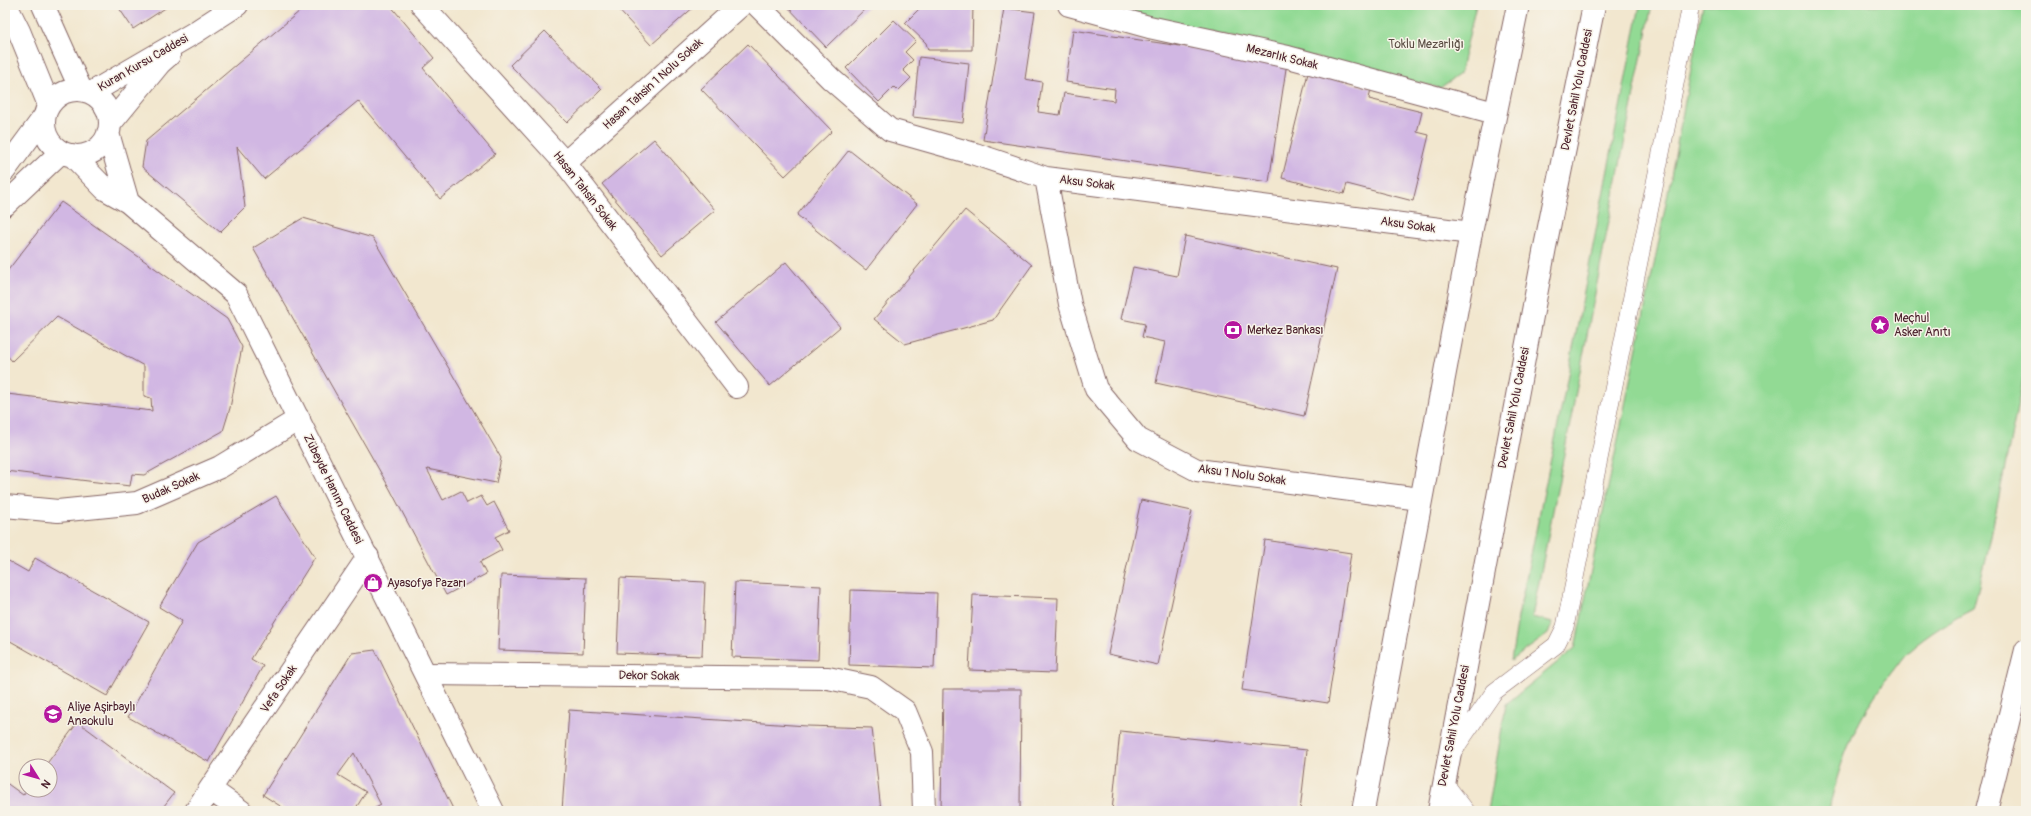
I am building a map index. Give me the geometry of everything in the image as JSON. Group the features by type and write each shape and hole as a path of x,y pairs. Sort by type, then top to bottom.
{"main road":[{"name":"Zübeyde Hanım Caddesi","path":"6,5 19,31 46,111 44,127 47,137 53,146 66,154 105,188 128,202 236,294 427,674 493,811"},
{"path":"43,5 86,91 105,106 109,128 128,202"},
{"name":"Kuran Kursu Caddesi","path":"86,91 194,33 237,5"},
{"name":"Hasan Tahsin Sokak","path":"422,5 565,163 737,387"},
{"name":"Hasan Tahsin 1 Nolu Sokak","path":"565,163 741,5"},
{"name":"Aksu Sokak","path":"757,5 831,79 890,130 975,154 1046,178 1471,233"},
{"name":"Mezarlık Sokak","path":"1069,5 1149,27 1288,57 1495,113"},
{"path":"1362,811 1471,233 1518,5"},
{"name":"Devlet Sahil Yolu Caddesi","path":"1439,811 1443,781 1546,239 1594,5"},
{"name":"Kuran Kursu Caddesi","path":"109,128 160,63 194,33"},
{"path":"5,170 55,98 71,90 86,91"},
{"path":"5,205 66,154 83,155 94,151 102,143 109,128"},
{"name":"Aksu 1 Nolu Sokak","path":"1046,178 1070,304 1096,390 1138,439 1196,470 1420,499"},
{"name":"Budak Sokak","path":"5,506 58,511 136,503 220,467 299,419"},
{"name":"Vefa Sokak","path":"196,811 368,557"},
{"path":"1986,811 2026,650"},
{"name":"Dekor Sokak","path":"427,674 828,678 871,687 905,711 922,752 924,811"},
{"path":"210,789 241,811"}],"lane":[{"path":"1447,760 1494,692 1556,646 1565,627 1691,5"},
{"path":"1443,781 1466,811"}],"green space":[{"name":"Toklu Mezarlığı","path":"1109,5 1476,5 1460,74 1440,88 1155,18"},
{"path":"1640,5 1652,5 1532,617 1553,622 1548,634 1511,661 1518,617 1561,410"},
{"path":"1703,5 2026,5 2026,364 1986,560 1973,609 1940,628 1909,651 1880,689 1869,705 1852,738 1838,774 1829,811 1488,811 1506,704 1575,648 1659,240"}],"building":[{"path":"117,5 170,5 133,29"},
{"path":"307,5 390,5 434,58 423,68 495,154 440,199 358,101 264,179 237,147 245,207 220,232 142,167 146,141"},
{"path":"614,5 696,5 651,45"},
{"path":"786,5 867,5 868,6 826,47"},
{"path":"915,5 973,5 972,50 928,50 926,43 905,23 919,9"},
{"path":"1004,8 1035,12 1025,79 1042,82 1038,112 1060,115 1064,93 1114,101 1115,89 1066,82 1073,30 1287,62 1269,182 983,140"},
{"path":"894,20 916,41 905,52 913,60 903,70 911,78 898,91 894,87 879,102 846,68"},
{"path":"545,31 602,89 567,123 510,65"},
{"path":"748,44 832,131 785,176 701,89"},
{"path":"919,57 969,63 963,123 913,117"},
{"path":"1308,73 1371,88 1369,99 1422,112 1417,132 1429,135 1413,201 1347,184 1344,194 1282,178"},
{"path":"654,139 715,210 662,255 602,184"},
{"path":"849,150 917,204 866,270 797,215"},
{"path":"61,202 227,319 242,347 230,408 223,431 144,475 132,474 130,486 5,471 5,412 7,394 152,411 151,398 144,396 144,366 57,317 12,361 5,353 5,274"},
{"path":"965,210 1032,265 993,320 905,344 874,319"},
{"path":"303,218 373,238 501,458 496,483 427,469 443,500 461,491 467,503 481,496 487,506 494,502 509,530 495,537 502,550 480,562 486,574 446,595 390,489 253,248"},
{"name":"Merkez Bankası","path":"1185,236 1337,269 1304,416 1156,383 1165,342 1142,337 1145,324 1121,319 1133,267 1177,276"},
{"path":"786,262 840,327 770,386 716,322"},
{"path":"276,496 315,557 251,659 263,666 209,762 128,717 182,621 159,607 198,542"},
{"path":"1141,500 1192,511 1158,665 1108,654"},
{"path":"1265,540 1351,553 1328,703 1242,690"},
{"path":"35,558 149,622 107,696 5,638 5,559 28,572"},
{"path":"501,575 586,578 583,653 498,650"},
{"path":"620,578 705,582 702,656 617,653"},
{"path":"735,582 821,586 818,660 732,657"},
{"path":"851,590 937,593 934,668 849,665"},
{"path":"973,595 1058,598 1055,673 969,670"},
{"path":"375,650 454,811 370,811 381,805 354,753 338,775 366,792 354,811 338,811 335,809 334,811 288,811 263,795 352,653"},
{"path":"943,689 1021,689 1020,811 941,811"},
{"path":"569,710 807,726 872,728 881,811 562,811"},
{"path":"78,722 174,793 160,811 5,811 5,782 18,791 18,798 58,798 58,758 51,758"},
{"path":"1120,731 1307,750 1300,811 1112,811"}],"place":[{"name":"Meçhul Asker Anıtı","path":"1880,325"},
{"name":"Merkez Bankası","path":"1233,330"},
{"name":"Ayasofya Pazarı","path":"373,583"},
{"name":"Aliye Aşirbaylı Anaokulu","path":"53,714"}]}
